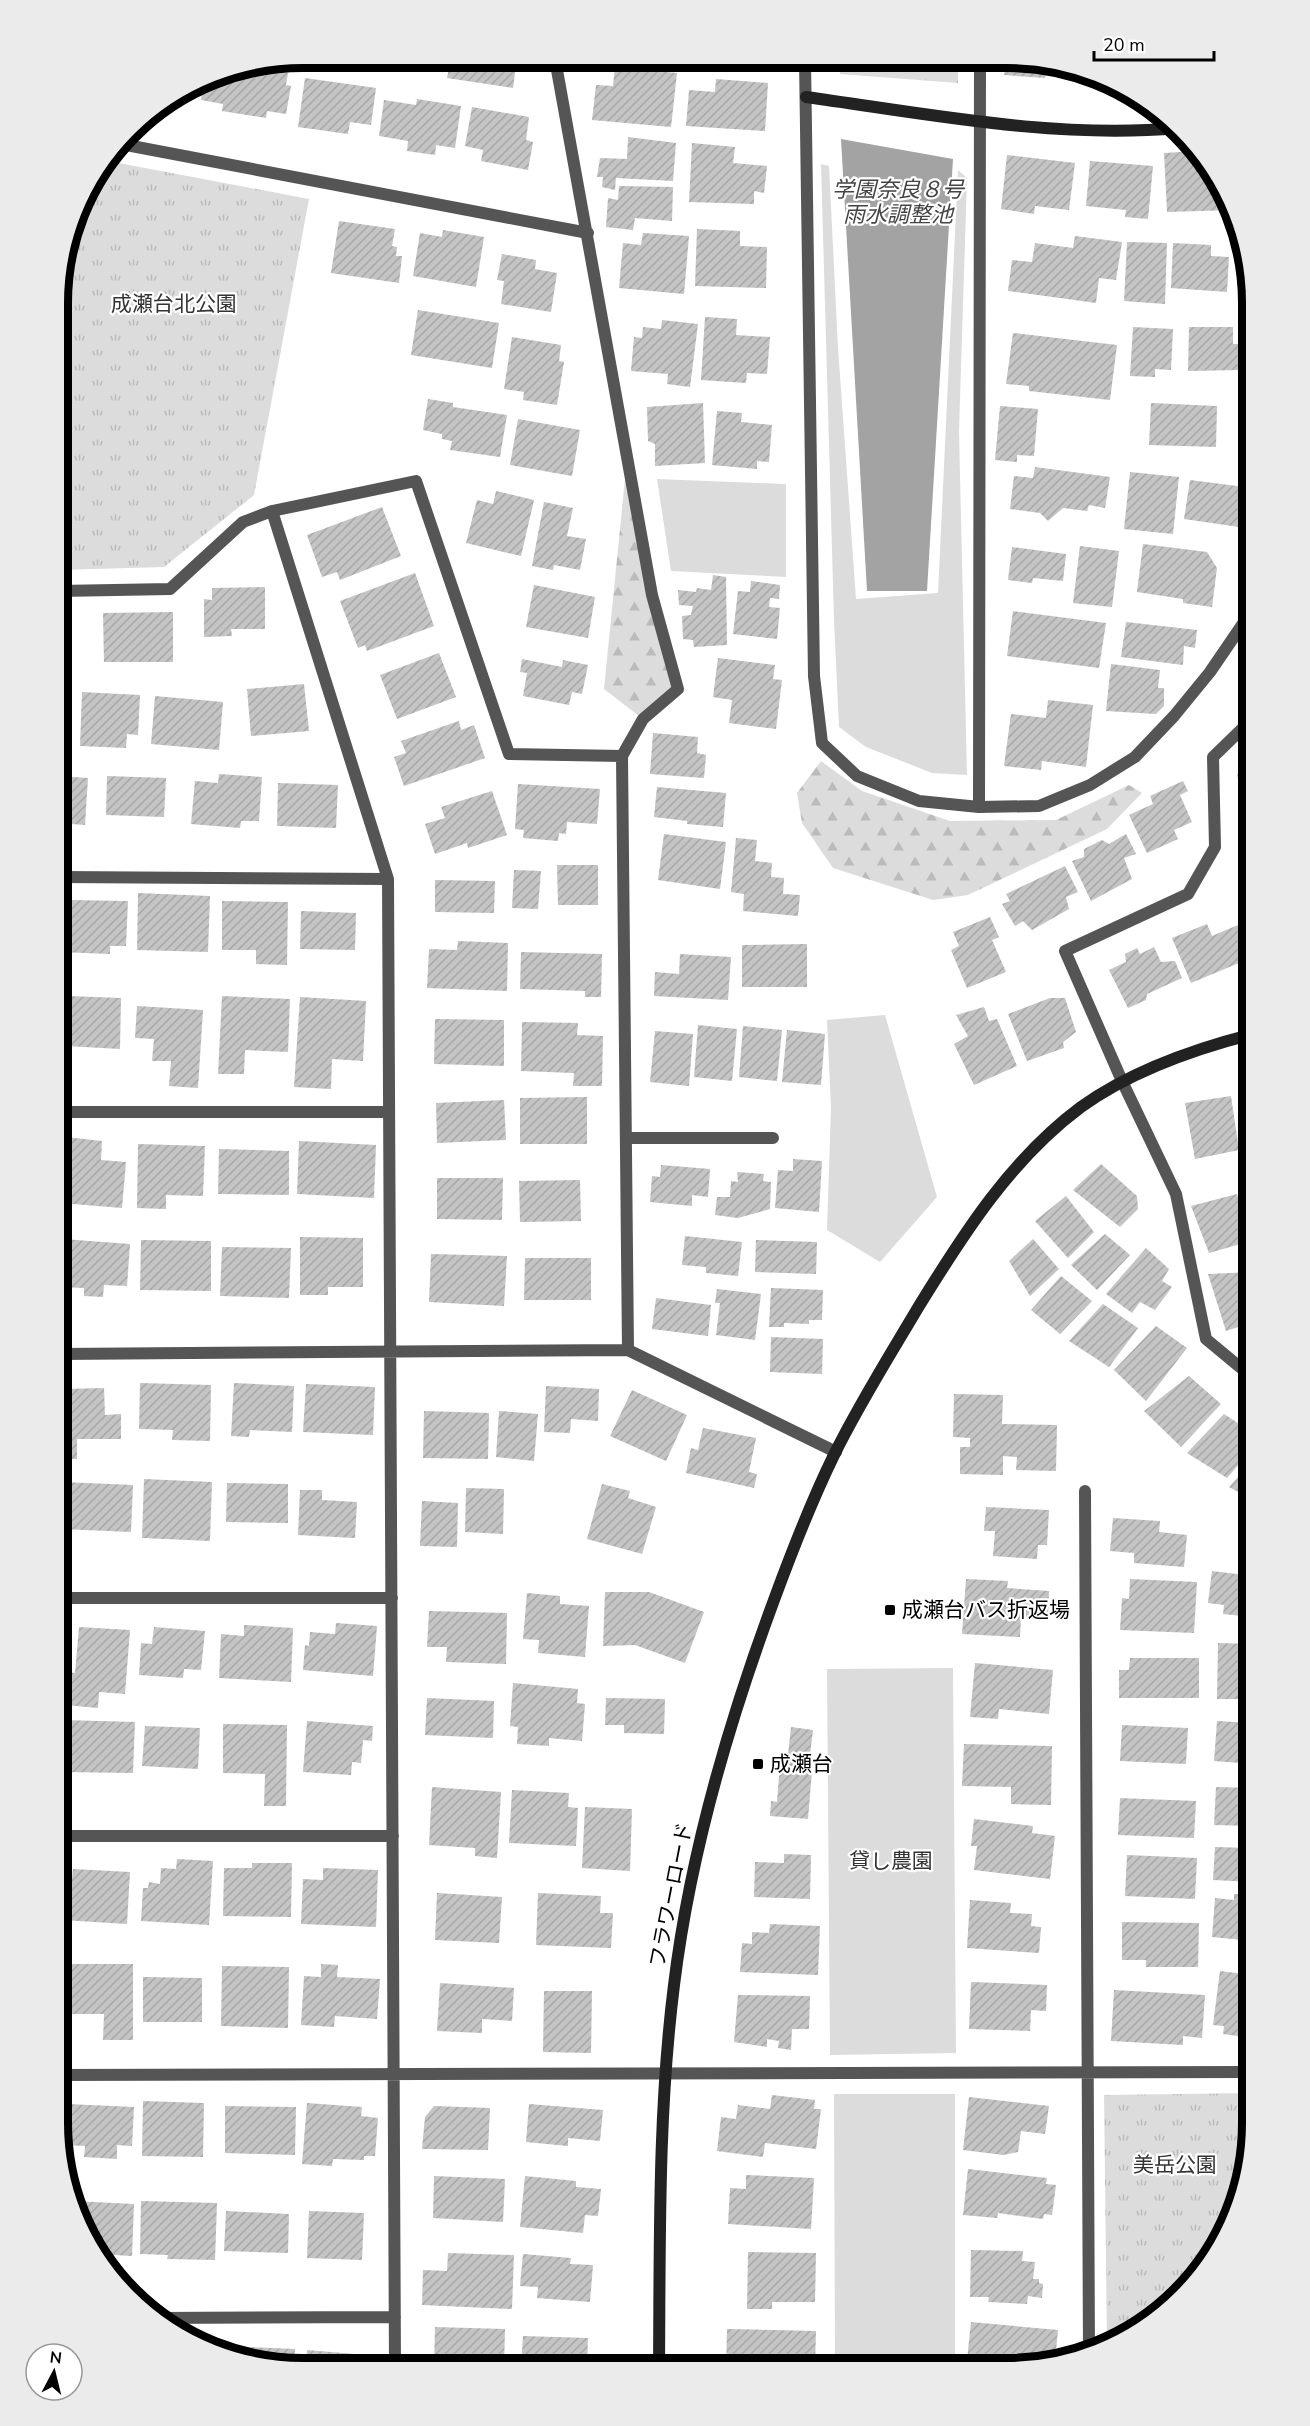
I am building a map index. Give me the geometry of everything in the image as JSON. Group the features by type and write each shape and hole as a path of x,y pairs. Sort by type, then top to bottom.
{"street":[{"path":"557,68 652,595 678,688 643,718 622,756 628,1350"},
{"path":"805,68 814,676 822,742 857,776 919,801 979,807 1039,806 1090,785 1135,757 1174,717 1223,654 1243,624"},
{"path":"979,807 980,68"},
{"path":"806,98 979,121 1060,129 1141,131 1166,129"},
{"path":"128,145 588,233"},
{"path":"68,591 170,589 243,522 272,511 416,481 509,754 622,756"},
{"path":"272,511 388,879 395,2358"},
{"path":"1243,728 1213,757 1215,847 1188,894 1065,951 1122,1082 1176,1194 1206,1339 1243,1369"},
{"path":"68,877 388,879"},
{"name":"フラワーロード","path":"659,2358 660,2218 665,2073 674,1982 695,1864 719,1769 753,1658 785,1570 836,1452 891,1352 969,1227 996,1191 1042,1140 1082,1107 1122,1082 1209,1045 1243,1036"},
{"path":"68,1112 389,1112"},
{"path":"626,1138 773,1138"},
{"path":"68,1354 628,1350 836,1452"},
{"path":"1085,1491 1089,2344"},
{"path":"68,1598 392,1598"},
{"path":"68,1836 393,1836"},
{"path":"68,2075 1243,2072"},
{"path":"171,2318 395,2318"}],"green space":[{"path":"840,68 958,68 958,83 840,74"},
{"name":"成瀬台北公園","path":"114,162 309,199 254,495 164,567 68,570 68,287 72,257 85,213"},
{"path":"821,164 829,166 838,348 856,599 938,593 958,170 967,178 959,431 967,775 932,773 866,747 839,727"},
{"path":"627,459 678,689 643,719 604,689"},
{"path":"657,479 786,484 786,577 671,571"},
{"path":"821,761 862,791 950,821 1056,820 1129,785 1142,793 1107,829 968,895 933,900 833,868 802,823 797,793"},
{"path":"885,1015 937,1197 880,1262 827,1230 831,1108 827,1020"},
{"name":"貸し農園","path":"953,1668 956,2053 830,2055 827,1669"},
{"name":"美岳公園","path":"1243,2093 1243,2124 1238,2169 1225,2213 1211,2241 1194,2267 1174,2290 1138,2319 1107,2336 1104,2095"},
{"path":"834,2094 955,2094 955,2358 835,2358"}],"water":[{"name":"学園奈良８号 雨水調整池","path":"841,139 953,159 927,591 867,591"}],"building":[{"path":"449,68 516,68 513,88 447,78"},
{"path":"615,68 677,73 671,127 592,120 596,85 613,86"},
{"path":"1005,68 1046,71 1045,78 1004,75"},
{"path":"271,70 288,73 286,85 291,86 286,114 267,111 266,118 222,111 223,104 201,100 202,90 227,80"},
{"path":"305,78 376,88 371,125 350,122 348,134 298,127"},
{"path":"716,79 768,83 765,131 686,126 689,90 715,92"},
{"path":"417,99 461,106 455,148 436,145 435,155 407,151 408,141 379,136 384,100 416,105"},
{"path":"472,107 529,117 526,140 533,142 528,170 481,161 483,150 465,146"},
{"path":"628,137 676,143 673,181 616,178 615,190 602,187 603,177 597,177 600,158 627,159"},
{"path":"692,143 735,147 733,163 767,166 764,193 754,191 754,204 689,202"},
{"path":"1187,152 1203,172 1224,210 1167,212 1164,153"},
{"path":"1007,155 1075,163 1069,210 1035,206 1034,214 1001,209"},
{"path":"1090,161 1153,166 1148,219 1125,217 1126,210 1086,206"},
{"path":"619,186 673,187 672,221 635,218 633,230 606,227 608,198 618,200"},
{"path":"339,221 395,229 392,246 397,247 396,256 402,256 399,283 331,273"},
{"path":"697,229 740,231 740,246 767,247 766,288 695,286"},
{"path":"443,230 484,237 476,287 413,276 420,233 442,237"},
{"path":"643,233 689,236 684,294 619,288 623,243 641,245"},
{"path":"1075,236 1122,242 1116,280 1099,278 1096,303 1008,291 1012,260 1032,262 1035,243 1073,248"},
{"path":"1127,242 1167,243 1165,304 1124,301"},
{"path":"1173,243 1211,245 1211,256 1229,257 1227,292 1171,288"},
{"path":"502,254 536,260 535,269 557,273 551,312 501,304 504,281 497,280"},
{"path":"418,310 499,323 492,368 411,355"},
{"path":"705,317 737,319 736,335 770,337 767,374 747,373 746,383 701,380"},
{"path":"662,320 698,324 690,387 667,384 668,374 631,371 634,337 642,338 643,327 661,329"},
{"path":"1133,327 1173,329 1171,370 1155,369 1155,377 1130,376"},
{"path":"1189,327 1233,327 1233,344 1241,344 1241,370 1188,371"},
{"path":"1013,333 1117,345 1110,400 1029,391 1029,386 1006,384"},
{"path":"512,337 561,345 559,361 564,362 557,405 523,400 524,392 504,389"},
{"path":"428,399 453,403 453,407 507,415 500,457 450,450 452,441 442,439 442,434 423,430"},
{"path":"703,403 705,463 655,466 655,444 648,441 647,407"},
{"path":"1151,403 1217,406 1216,447 1149,445"},
{"path":"1000,406 1038,409 1034,456 1017,455 1017,462 995,460"},
{"path":"717,411 742,413 741,422 772,425 769,462 757,461 757,469 712,465"},
{"path":"518,419 580,430 572,476 510,465"},
{"path":"1035,467 1110,477 1105,508 1089,505 1087,511 1063,508 1048,521 1040,513 1010,509 1014,476 1033,478"},
{"path":"1130,472 1179,477 1173,534 1124,529"},
{"path":"1190,480 1243,487 1239,527 1184,519"},
{"path":"496,491 534,500 521,556 466,543 477,500 493,504"},
{"path":"544,502 573,508 567,536 586,539 580,570 554,565 553,570 532,566"},
{"path":"382,507 401,556 340,580 337,572 322,577 307,535"},
{"path":"1143,544 1207,552 1217,568 1212,607 1183,603 1183,599 1137,592"},
{"path":"1080,546 1119,551 1112,607 1073,603"},
{"path":"1012,547 1066,554 1063,581 1033,578 1032,583 1008,580"},
{"path":"415,573 434,626 367,651 365,645 358,648 340,601"},
{"path":"713,575 726,577 727,645 694,647 693,640 683,639 682,616 691,615 693,606 679,605 678,590 696,592 697,588 711,590"},
{"path":"751,581 780,585 779,599 770,598 769,607 780,608 777,639 733,634 738,591 750,592"},
{"path":"534,585 595,597 588,638 526,627"},
{"path":"265,587 265,629 231,629 232,636 204,637 204,599 212,600 212,588"},
{"path":"1013,611 1106,623 1099,668 1007,656"},
{"path":"173,612 173,662 104,662 103,613"},
{"path":"1126,622 1197,630 1195,648 1184,646 1183,665 1121,657"},
{"path":"439,653 456,697 397,719 380,675"},
{"path":"718,658 775,665 773,679 782,680 776,729 729,723 732,700 713,697"},
{"path":"522,659 562,667 563,660 588,665 582,694 572,692 569,705 523,696 527,673 520,672"},
{"path":"1111,664 1160,670 1158,688 1164,688 1164,706 1156,714 1106,711"},
{"path":"304,684 309,731 251,736 247,689"},
{"path":"82,692 140,695 138,735 127,734 126,748 80,746"},
{"path":"155,696 223,702 219,750 151,744"},
{"path":"1048,700 1093,705 1086,767 1042,761 1041,770 1004,766 1011,714 1046,718"},
{"path":"459,721 461,730 474,725 485,758 404,786 394,757 406,753 401,741"},
{"path":"653,733 698,737 697,753 706,755 704,778 650,774"},
{"path":"1243,773 1243,793 1241,793 1237,774"},
{"path":"219,774 262,777 259,821 241,821 240,828 191,824 195,781 218,783"},
{"path":"107,776 166,778 164,817 106,815"},
{"path":"68,777 88,778 85,825 68,824"},
{"path":"1183,781 1188,791 1180,795 1192,822 1174,830 1178,839 1147,853 1129,815 1153,804 1150,796"},
{"path":"278,783 338,785 336,828 277,826"},
{"path":"518,784 600,789 597,824 567,822 566,834 559,833 558,841 523,838 524,830 515,829"},
{"path":"657,787 726,793 723,827 687,824 687,821 654,817"},
{"path":"492,791 507,835 468,848 467,843 435,854 425,824 445,818 441,807"},
{"path":"664,834 726,842 720,889 658,880"},
{"path":"1126,834 1136,854 1124,858 1132,879 1091,901 1072,861 1084,857 1084,849 1102,840 1109,844"},
{"path":"736,838 757,840 755,861 772,863 771,877 784,878 783,894 800,895 798,916 743,911 744,894 731,892"},
{"path":"557,865 598,865 598,905 558,905"},
{"path":"1065,866 1078,892 1066,897 1069,909 1032,930 1023,921 1015,926 1002,904 1010,901 1006,894"},
{"path":"514,870 541,871 538,909 512,908"},
{"path":"435,880 495,881 494,913 435,912"},
{"path":"138,893 210,896 208,952 137,950"},
{"path":"69,900 128,901 126,946 110,946 110,954 68,952"},
{"path":"222,901 288,902 287,965 256,964 256,950 222,950"},
{"path":"301,911 356,913 355,950 300,949"},
{"path":"990,917 999,937 992,940 1006,972 967,988 951,950 959,946 953,932"},
{"path":"1207,924 1212,936 1238,925 1243,938 1243,961 1191,983 1172,938"},
{"path":"458,941 508,943 507,991 427,988 429,949 457,950"},
{"path":"807,944 807,987 742,987 742,945"},
{"path":"1154,947 1161,962 1175,961 1182,978 1147,994 1146,1000 1128,1008 1109,970 1126,962 1125,954 1137,948 1140,954"},
{"path":"521,952 602,954 601,997 585,997 585,991 520,989"},
{"path":"680,954 731,957 728,1000 654,996 655,972 679,974"},
{"path":"68,996 121,998 120,1049 68,1046"},
{"path":"222,996 290,999 288,1052 245,1050 244,1074 218,1074"},
{"path":"300,997 366,1001 363,1061 332,1059 331,1089 294,1087"},
{"path":"1050,998 1065,998 1076,1032 1063,1042 1064,1048 1027,1061 1008,1014"},
{"path":"137,1006 203,1010 198,1088 169,1086 171,1061 152,1061 154,1039 135,1038"},
{"path":"984,1007 989,1021 997,1019 1017,1066 974,1085 954,1044 968,1036 956,1015"},
{"path":"435,1019 504,1020 504,1066 434,1064"},
{"path":"522,1022 578,1023 577,1035 603,1036 602,1086 573,1086 574,1073 521,1071"},
{"path":"698,1025 737,1029 732,1081 694,1077"},
{"path":"743,1026 782,1030 777,1081 739,1077"},
{"path":"787,1030 825,1034 821,1085 782,1082"},
{"path":"655,1031 693,1034 689,1086 650,1082"},
{"path":"1231,1096 1239,1150 1195,1159 1185,1103"},
{"path":"587,1097 587,1144 520,1144 520,1098"},
{"path":"504,1100 506,1140 437,1143 436,1103"},
{"path":"68,1137 102,1141 101,1160 126,1162 122,1208 68,1204"},
{"path":"299,1141 376,1145 374,1198 297,1194"},
{"path":"138,1144 205,1146 203,1196 166,1195 166,1209 137,1208"},
{"path":"219,1149 289,1151 289,1195 218,1194"},
{"path":"793,1159 822,1161 819,1212 775,1208 778,1170 793,1171"},
{"path":"1101,1164 1137,1196 1138,1209 1120,1227 1073,1190"},
{"path":"661,1165 710,1169 708,1197 692,1195 692,1206 650,1202 652,1176 660,1177"},
{"path":"737,1172 764,1174 763,1181 771,1182 770,1209 738,1218 715,1215 717,1197 730,1197 731,1181 738,1182"},
{"path":"437,1178 503,1178 502,1220 437,1219"},
{"path":"580,1180 581,1221 520,1222 519,1181"},
{"path":"1237,1194 1243,1214 1243,1243 1209,1253 1191,1206"},
{"path":"1066,1196 1094,1232 1068,1258 1035,1221"},
{"path":"1105,1234 1130,1255 1097,1290 1071,1265"},
{"path":"685,1236 742,1242 738,1276 706,1273 706,1267 682,1265"},
{"path":"300,1237 363,1238 363,1287 328,1287 328,1295 300,1295"},
{"path":"68,1239 130,1244 127,1286 104,1285 103,1297 84,1296 84,1288 68,1287"},
{"path":"1033,1239 1059,1269 1030,1296 1009,1261"},
{"path":"141,1240 211,1241 211,1291 140,1290"},
{"path":"756,1240 817,1242 816,1274 755,1272"},
{"path":"222,1247 291,1248 289,1298 220,1296"},
{"path":"1146,1248 1169,1269 1162,1281 1172,1287 1155,1310 1140,1302 1132,1313 1106,1294"},
{"path":"431,1254 507,1256 504,1306 429,1302"},
{"path":"525,1258 591,1258 591,1300 524,1300"},
{"path":"1243,1272 1243,1325 1226,1331 1208,1274"},
{"path":"1061,1276 1092,1301 1060,1334 1031,1310"},
{"path":"771,1288 823,1290 822,1320 809,1320 809,1324 784,1323 784,1327 769,1327"},
{"path":"717,1289 761,1294 755,1340 716,1335 720,1303 715,1303"},
{"path":"656,1298 711,1305 708,1336 652,1329"},
{"path":"1103,1304 1138,1328 1109,1367 1069,1341"},
{"path":"1156,1326 1187,1348 1146,1401 1114,1370"},
{"path":"771,1337 823,1339 822,1374 770,1372"},
{"path":"1189,1376 1221,1404 1181,1447 1144,1411"},
{"path":"140,1383 211,1385 210,1441 172,1440 173,1430 139,1429"},
{"path":"234,1383 294,1386 292,1432 250,1430 249,1437 231,1436"},
{"path":"306,1384 375,1387 373,1435 303,1432"},
{"path":"546,1386 599,1389 598,1421 571,1419 570,1433 544,1432"},
{"path":"104,1388 105,1415 121,1414 121,1439 77,1439 77,1459 68,1459 68,1389"},
{"path":"632,1390 687,1415 666,1461 610,1436"},
{"path":"954,1394 1003,1395 1002,1424 1057,1425 1056,1471 1016,1470 1017,1457 1003,1456 1003,1475 960,1474 960,1447 970,1447 970,1438 953,1437"},
{"path":"424,1411 489,1413 488,1459 423,1458"},
{"path":"499,1411 538,1414 534,1461 496,1457"},
{"path":"1224,1414 1243,1426 1243,1460 1227,1478 1187,1453"},
{"path":"703,1428 756,1438 749,1472 757,1474 754,1488 686,1473 691,1448 698,1450"},
{"path":"1243,1471 1243,1495 1229,1487"},
{"path":"144,1479 212,1482 210,1541 142,1538"},
{"path":"68,1482 133,1485 131,1532 68,1529"},
{"path":"227,1483 288,1484 288,1523 226,1522"},
{"path":"602,1484 630,1491 628,1498 656,1507 642,1554 587,1539"},
{"path":"466,1488 504,1489 503,1534 465,1532"},
{"path":"300,1490 322,1490 322,1500 357,1502 355,1538 298,1535"},
{"path":"422,1501 458,1503 457,1547 420,1546"},
{"path":"986,1507 1049,1510 1047,1545 1038,1545 1037,1559 993,1556 995,1531 984,1531"},
{"path":"1113,1518 1160,1521 1159,1532 1187,1535 1184,1567 1134,1563 1134,1553 1110,1551"},
{"path":"1212,1571 1243,1575 1243,1616 1223,1614 1224,1605 1208,1603"},
{"path":"966,1579 1008,1581 1007,1588 1049,1591 1048,1619 1021,1617 1020,1637 962,1634"},
{"path":"1130,1579 1197,1582 1194,1633 1120,1630 1122,1598 1129,1599"},
{"path":"605,1592 649,1592 704,1612 685,1663 635,1645 603,1646"},
{"path":"527,1593 560,1596 560,1604 589,1606 585,1657 538,1653 539,1640 523,1639"},
{"path":"429,1611 507,1613 506,1664 446,1662 447,1647 427,1647"},
{"path":"336,1623 377,1626 373,1676 303,1670 305,1645 309,1646 310,1632 335,1634"},
{"path":"244,1625 293,1628 291,1682 219,1678 221,1634 244,1636"},
{"path":"79,1627 130,1630 125,1694 99,1692 98,1708 68,1705 68,1672 75,1673"},
{"path":"154,1627 205,1631 201,1670 184,1669 183,1678 139,1675 141,1643 152,1644"},
{"path":"1218,1643 1243,1644 1243,1699 1217,1699"},
{"path":"1130,1658 1199,1658 1199,1698 1119,1698 1119,1670 1129,1670"},
{"path":"975,1663 1053,1670 1049,1714 999,1709 998,1719 970,1717"},
{"path":"513,1683 578,1689 577,1703 585,1704 582,1741 549,1738 549,1746 517,1744 518,1727 510,1726"},
{"path":"427,1698 494,1701 493,1738 425,1735"},
{"path":"606,1698 665,1699 664,1734 624,1733 624,1725 605,1725"},
{"path":"68,1720 135,1722 133,1773 68,1772"},
{"path":"307,1721 373,1726 372,1741 363,1740 361,1763 352,1762 351,1775 303,1772"},
{"path":"1217,1721 1243,1722 1243,1763 1214,1761"},
{"path":"223,1724 287,1725 286,1806 264,1806 265,1774 223,1773"},
{"path":"1122,1725 1188,1728 1186,1764 1120,1761"},
{"path":"145,1726 200,1728 198,1769 142,1766"},
{"path":"791,1727 813,1730 810,1755 803,1754 803,1771 812,1771 808,1819 770,1816 771,1801 777,1802 780,1763 787,1764"},
{"path":"964,1744 1052,1746 1051,1805 1011,1804 1011,1787 962,1786"},
{"path":"432,1787 501,1792 497,1858 475,1856 475,1848 429,1845"},
{"path":"1216,1787 1243,1788 1243,1826 1214,1825"},
{"path":"512,1790 569,1793 568,1807 578,1808 576,1846 509,1843"},
{"path":"1120,1798 1196,1801 1194,1838 1118,1835"},
{"path":"585,1807 632,1809 630,1871 582,1868"},
{"path":"974,1819 1033,1826 1032,1833 1055,1836 1050,1879 974,1870 977,1846 971,1846"},
{"path":"1215,1847 1243,1848 1243,1882 1213,1880"},
{"path":"784,1854 811,1855 810,1899 754,1897 755,1862 784,1863"},
{"path":"1127,1855 1197,1858 1195,1899 1125,1896"},
{"path":"177,1859 213,1861 209,1925 141,1921 143,1888 148,1888 149,1882 160,1884 161,1868 176,1869"},
{"path":"252,1863 292,1863 291,1917 223,1916 224,1868 252,1868"},
{"path":"323,1868 378,1870 376,1927 301,1924 303,1879 323,1880"},
{"path":"73,1869 130,1872 127,1924 68,1920 68,1888 71,1888"},
{"path":"437,1893 502,1897 499,1943 435,1940"},
{"path":"538,1893 601,1896 600,1913 613,1913 611,1948 536,1945"},
{"path":"1234,1894 1243,1894 1243,1940 1212,1937 1215,1898 1234,1900"},
{"path":"970,1900 1011,1903 1010,1913 1032,1914 1031,1926 1041,1927 1039,1953 967,1948"},
{"path":"1122,1922 1199,1923 1198,1967 1146,1967 1146,1960 1122,1960"},
{"path":"770,1924 820,1926 818,1975 740,1972 742,1943 752,1944 752,1932 769,1933"},
{"path":"68,1964 133,1964 133,2040 103,2040 104,2014 68,2014"},
{"path":"321,1964 338,1965 337,1977 380,1979 377,2019 335,2016 334,2027 301,2025 304,1976 321,1977"},
{"path":"222,1966 289,1967 288,2028 221,2026"},
{"path":"1220,1971 1243,1974 1243,2037 1223,2034 1224,2026 1213,2025"},
{"path":"143,1977 202,1978 202,2022 143,2022"},
{"path":"971,1982 1047,1985 1046,2011 1031,2010 1030,2031 969,2029"},
{"path":"440,1983 514,1988 512,2021 482,2019 482,2033 437,2031"},
{"path":"1114,1990 1205,1995 1202,2038 1183,2036 1183,2045 1111,2041"},
{"path":"544,1991 592,1991 591,2053 543,2052"},
{"path":"738,1995 810,1996 809,2029 792,2029 791,2050 778,2048 779,2041 767,2039 767,2047 734,2042"},
{"path":"772,2095 815,2100 814,2109 821,2109 816,2149 765,2143 763,2157 717,2151 721,2117 736,2119 738,2105 770,2109"},
{"path":"969,2097 1049,2106 1045,2134 1021,2131 1018,2152 1003,2155 963,2150"},
{"path":"143,2101 204,2103 203,2157 142,2156"},
{"path":"307,2103 362,2107 361,2116 378,2118 375,2156 364,2156 364,2160 333,2159 332,2166 302,2164"},
{"path":"68,2104 134,2107 132,2146 117,2145 117,2159 84,2157 85,2146 69,2145"},
{"path":"529,2104 603,2110 600,2141 568,2138 568,2146 526,2142"},
{"path":"225,2106 296,2107 295,2155 225,2153"},
{"path":"434,2106 490,2108 488,2150 422,2149 425,2117"},
{"path":"968,2169 1047,2178 1046,2184 1056,2185 1052,2215 1044,2214 1043,2219 998,2213 997,2218 963,2215"},
{"path":"746,2175 814,2178 811,2229 728,2224 730,2188 746,2189"},
{"path":"434,2176 505,2179 503,2222 433,2218"},
{"path":"525,2176 576,2181 576,2187 601,2189 598,2216 585,2215 583,2233 520,2227"},
{"path":"81,2201 134,2204 132,2256 107,2255"},
{"path":"141,2201 217,2203 215,2260 167,2259 168,2255 140,2254"},
{"path":"226,2211 289,2214 288,2253 224,2251"},
{"path":"309,2211 364,2213 362,2260 307,2258"},
{"path":"971,2250 1023,2251 1022,2261 1035,2262 1033,2279 1039,2279 1039,2283 1043,2284 1042,2298 1028,2296 1027,2304 988,2302 989,2297 970,2297"},
{"path":"748,2252 816,2253 815,2302 772,2302 772,2309 747,2309"},
{"path":"448,2253 514,2255 512,2309 422,2305 423,2270 447,2271"},
{"path":"523,2254 571,2258 570,2264 593,2265 590,2302 537,2298 538,2287 520,2286"},
{"path":"971,2322 1058,2330 1056,2353 1023,2358 967,2358"},
{"path":"435,2327 505,2329 504,2358 434,2358"},
{"path":"727,2329 816,2331 815,2358 726,2358"},
{"path":"523,2336 588,2338 587,2358 522,2358"},
{"path":"227,2346 295,2349 294,2358 287,2358 257,2354"},
{"path":"307,2350 355,2354 355,2358 307,2358"}],"place":[{"name":"成瀬台バス折返場","path":"890,1610"},
{"name":"成瀬台","path":"758,1764"}]}
